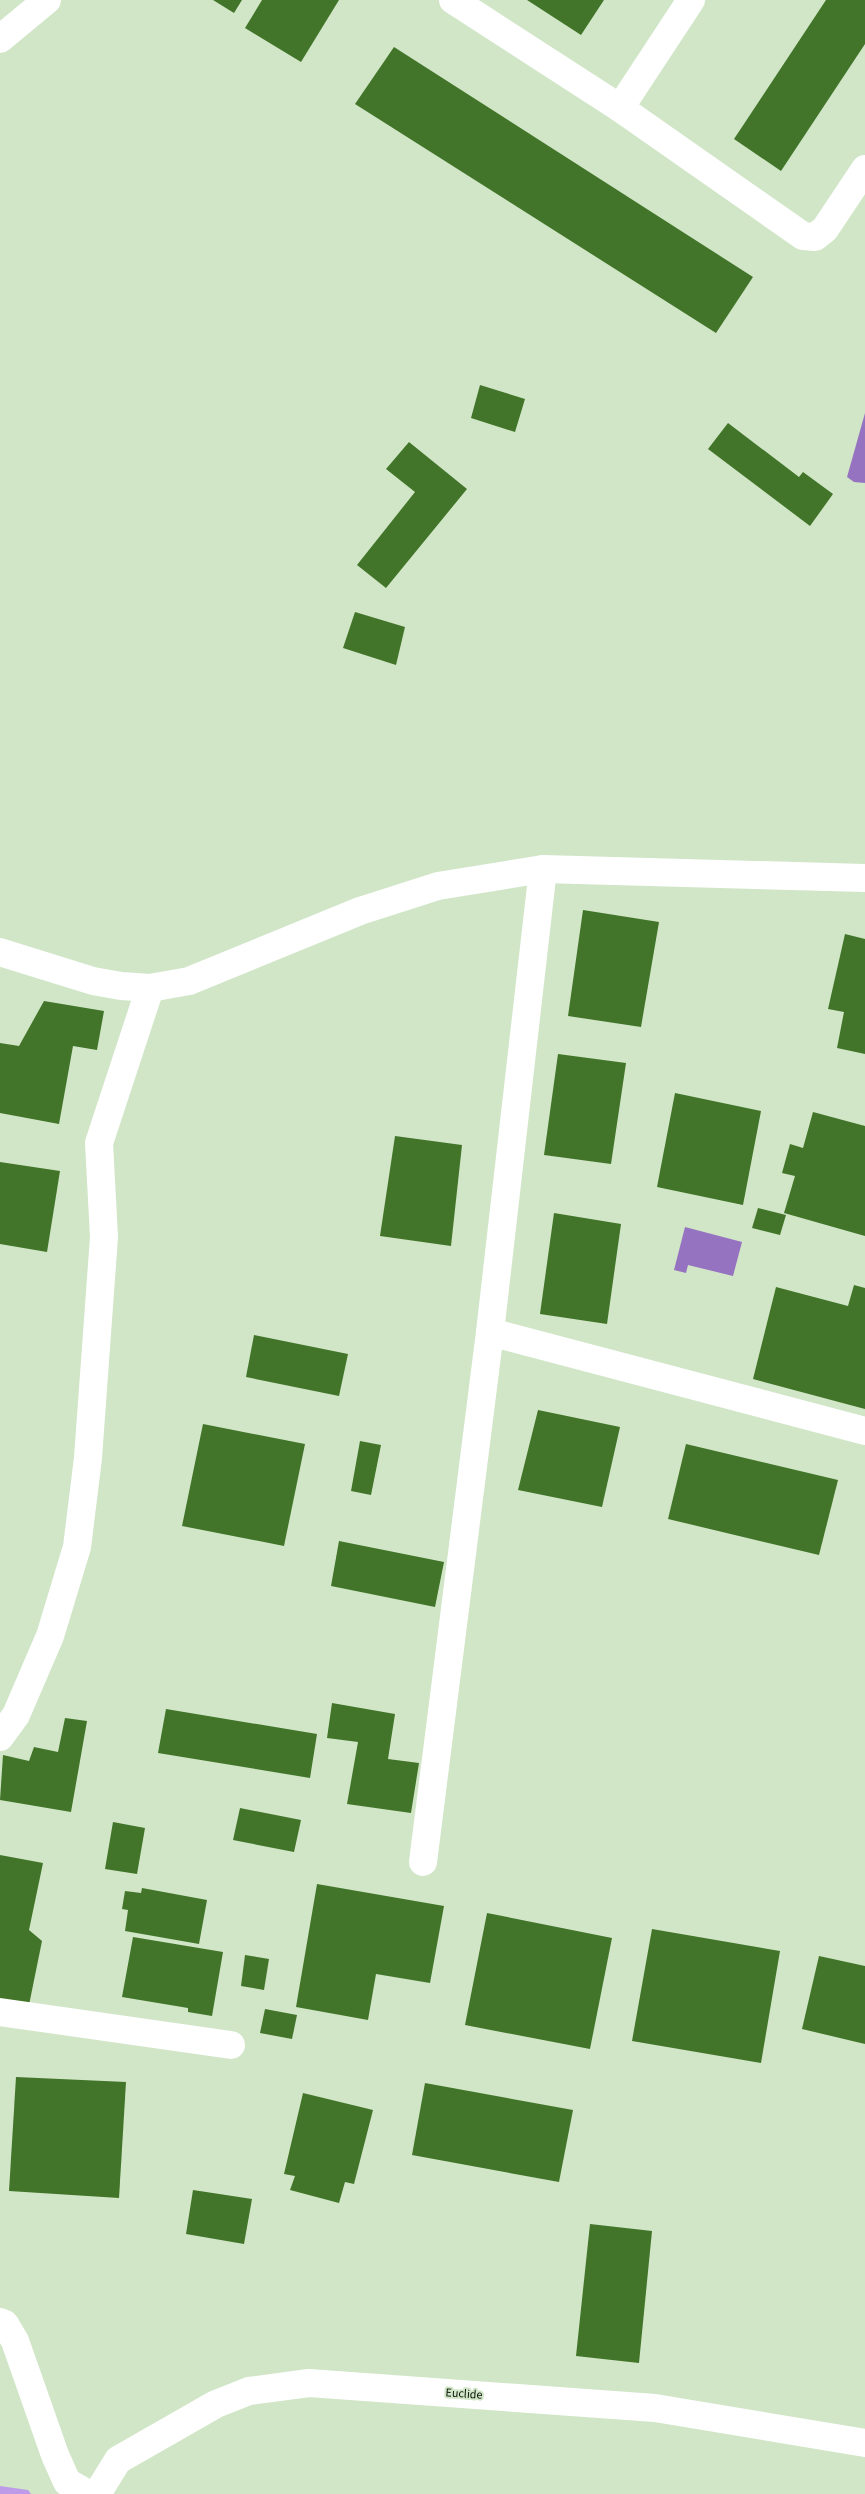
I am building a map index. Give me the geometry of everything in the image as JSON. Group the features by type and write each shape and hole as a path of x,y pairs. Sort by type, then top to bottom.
{"street":[{"path":"0,39 47,0"},
{"path":"620,108 691,0"},
{"path":"466,3 803,236 815,237 825,229 865,169"},
{"path":"0,952 92,981 150,988 189,981 360,911 438,886 543,869 865,878"},
{"path":"424,1862 490,1332 543,869"},
{"path":"0,1737 16,1715 50,1636 77,1547 88,1458 104,1237 99,1143 150,988"},
{"path":"490,1332 865,1432"},
{"path":"0,2012 231,2045"},
{"path":"0,2322 5,2324 15,2341 55,2455 67,2482 88,2494"},
{"name":"Euclide","path":"97,2494 118,2460 216,2404 249,2391 309,2383 656,2408 865,2442"}],"shaded area":[{"path":"865,413 865,483 854,482 847,477"},
{"path":"685,1227 742,1242 733,1276 688,1265 686,1273 674,1270"},
{"path":"0,2486 28,2490 31,2494 0,2494"}],"building":[{"path":"213,0 242,0 234,13"},
{"path":"262,0 339,0 301,62 245,28"},
{"path":"527,0 604,0 581,35"},
{"path":"826,0 865,0 865,44 781,171 734,139"},
{"path":"394,47 753,277 716,333 355,104"},
{"path":"480,385 525,399 515,432 471,418"},
{"path":"728,423 799,477 803,472 833,494 810,526 708,449"},
{"path":"409,442 467,489 386,588 357,565 415,492 386,469"},
{"path":"355,612 405,627 396,665 343,648"},
{"path":"583,910 659,922 641,1027 568,1016"},
{"path":"845,934 865,939 865,1054 837,1048 844,1012 828,1009"},
{"path":"44,1001 104,1011 97,1050 73,1046 59,1124 0,1113 0,1043 19,1046"},
{"path":"558,1054 626,1063 611,1164 544,1155"},
{"path":"675,1093 761,1111 743,1205 657,1187"},
{"path":"813,1112 865,1126 865,1236 784,1213 795,1176 782,1173 790,1144 803,1148"},
{"path":"395,1136 462,1145 451,1246 380,1236"},
{"path":"0,1162 60,1171 47,1252 0,1244"},
{"path":"758,1208 786,1215 780,1235 752,1228"},
{"path":"554,1213 621,1224 607,1324 540,1314"},
{"path":"854,1285 865,1288 865,1409 753,1379 776,1287 848,1306"},
{"path":"254,1335 348,1354 339,1396 246,1377"},
{"path":"538,1410 620,1427 602,1507 518,1490"},
{"path":"203,1424 305,1444 284,1546 182,1526"},
{"path":"360,1441 381,1445 371,1495 351,1491"},
{"path":"686,1444 838,1480 819,1555 668,1519"},
{"path":"339,1541 444,1562 435,1607 331,1586"},
{"path":"332,1703 395,1714 388,1759 419,1763 411,1813 347,1804 358,1742 327,1738"},
{"path":"166,1709 317,1734 310,1778 158,1753"},
{"path":"65,1718 87,1721 71,1812 0,1800 3,1755 29,1761 34,1747 58,1752"},
{"path":"240,1808 301,1820 294,1852 233,1840"},
{"path":"113,1822 145,1828 137,1874 105,1869"},
{"path":"0,1855 43,1863 29,1930 42,1941 29,2005 0,1999"},
{"path":"317,1884 444,1906 430,1983 376,1974 368,2020 296,2007"},
{"path":"142,1888 207,1900 199,1944 125,1931 128,1910 122,1909 125,1891 141,1893"},
{"path":"487,1913 612,1938 590,2049 465,2025"},
{"path":"652,1929 780,1951 761,2063 632,2041"},
{"path":"133,1937 223,1952 212,2016 188,2012 188,2008 122,1997"},
{"path":"245,1955 269,1959 264,1990 241,1986"},
{"path":"819,1956 865,1966 865,2044 802,2029"},
{"path":"265,2009 297,2015 292,2039 260,2033"},
{"path":"16,2077 126,2082 119,2198 9,2191"},
{"path":"425,2083 573,2110 559,2182 412,2155"},
{"path":"303,2093 373,2110 354,2184 345,2182 339,2203 290,2190 295,2176 284,2174"},
{"path":"193,2190 252,2199 244,2244 186,2234"},
{"path":"590,2224 652,2231 639,2363 576,2356"}]}
